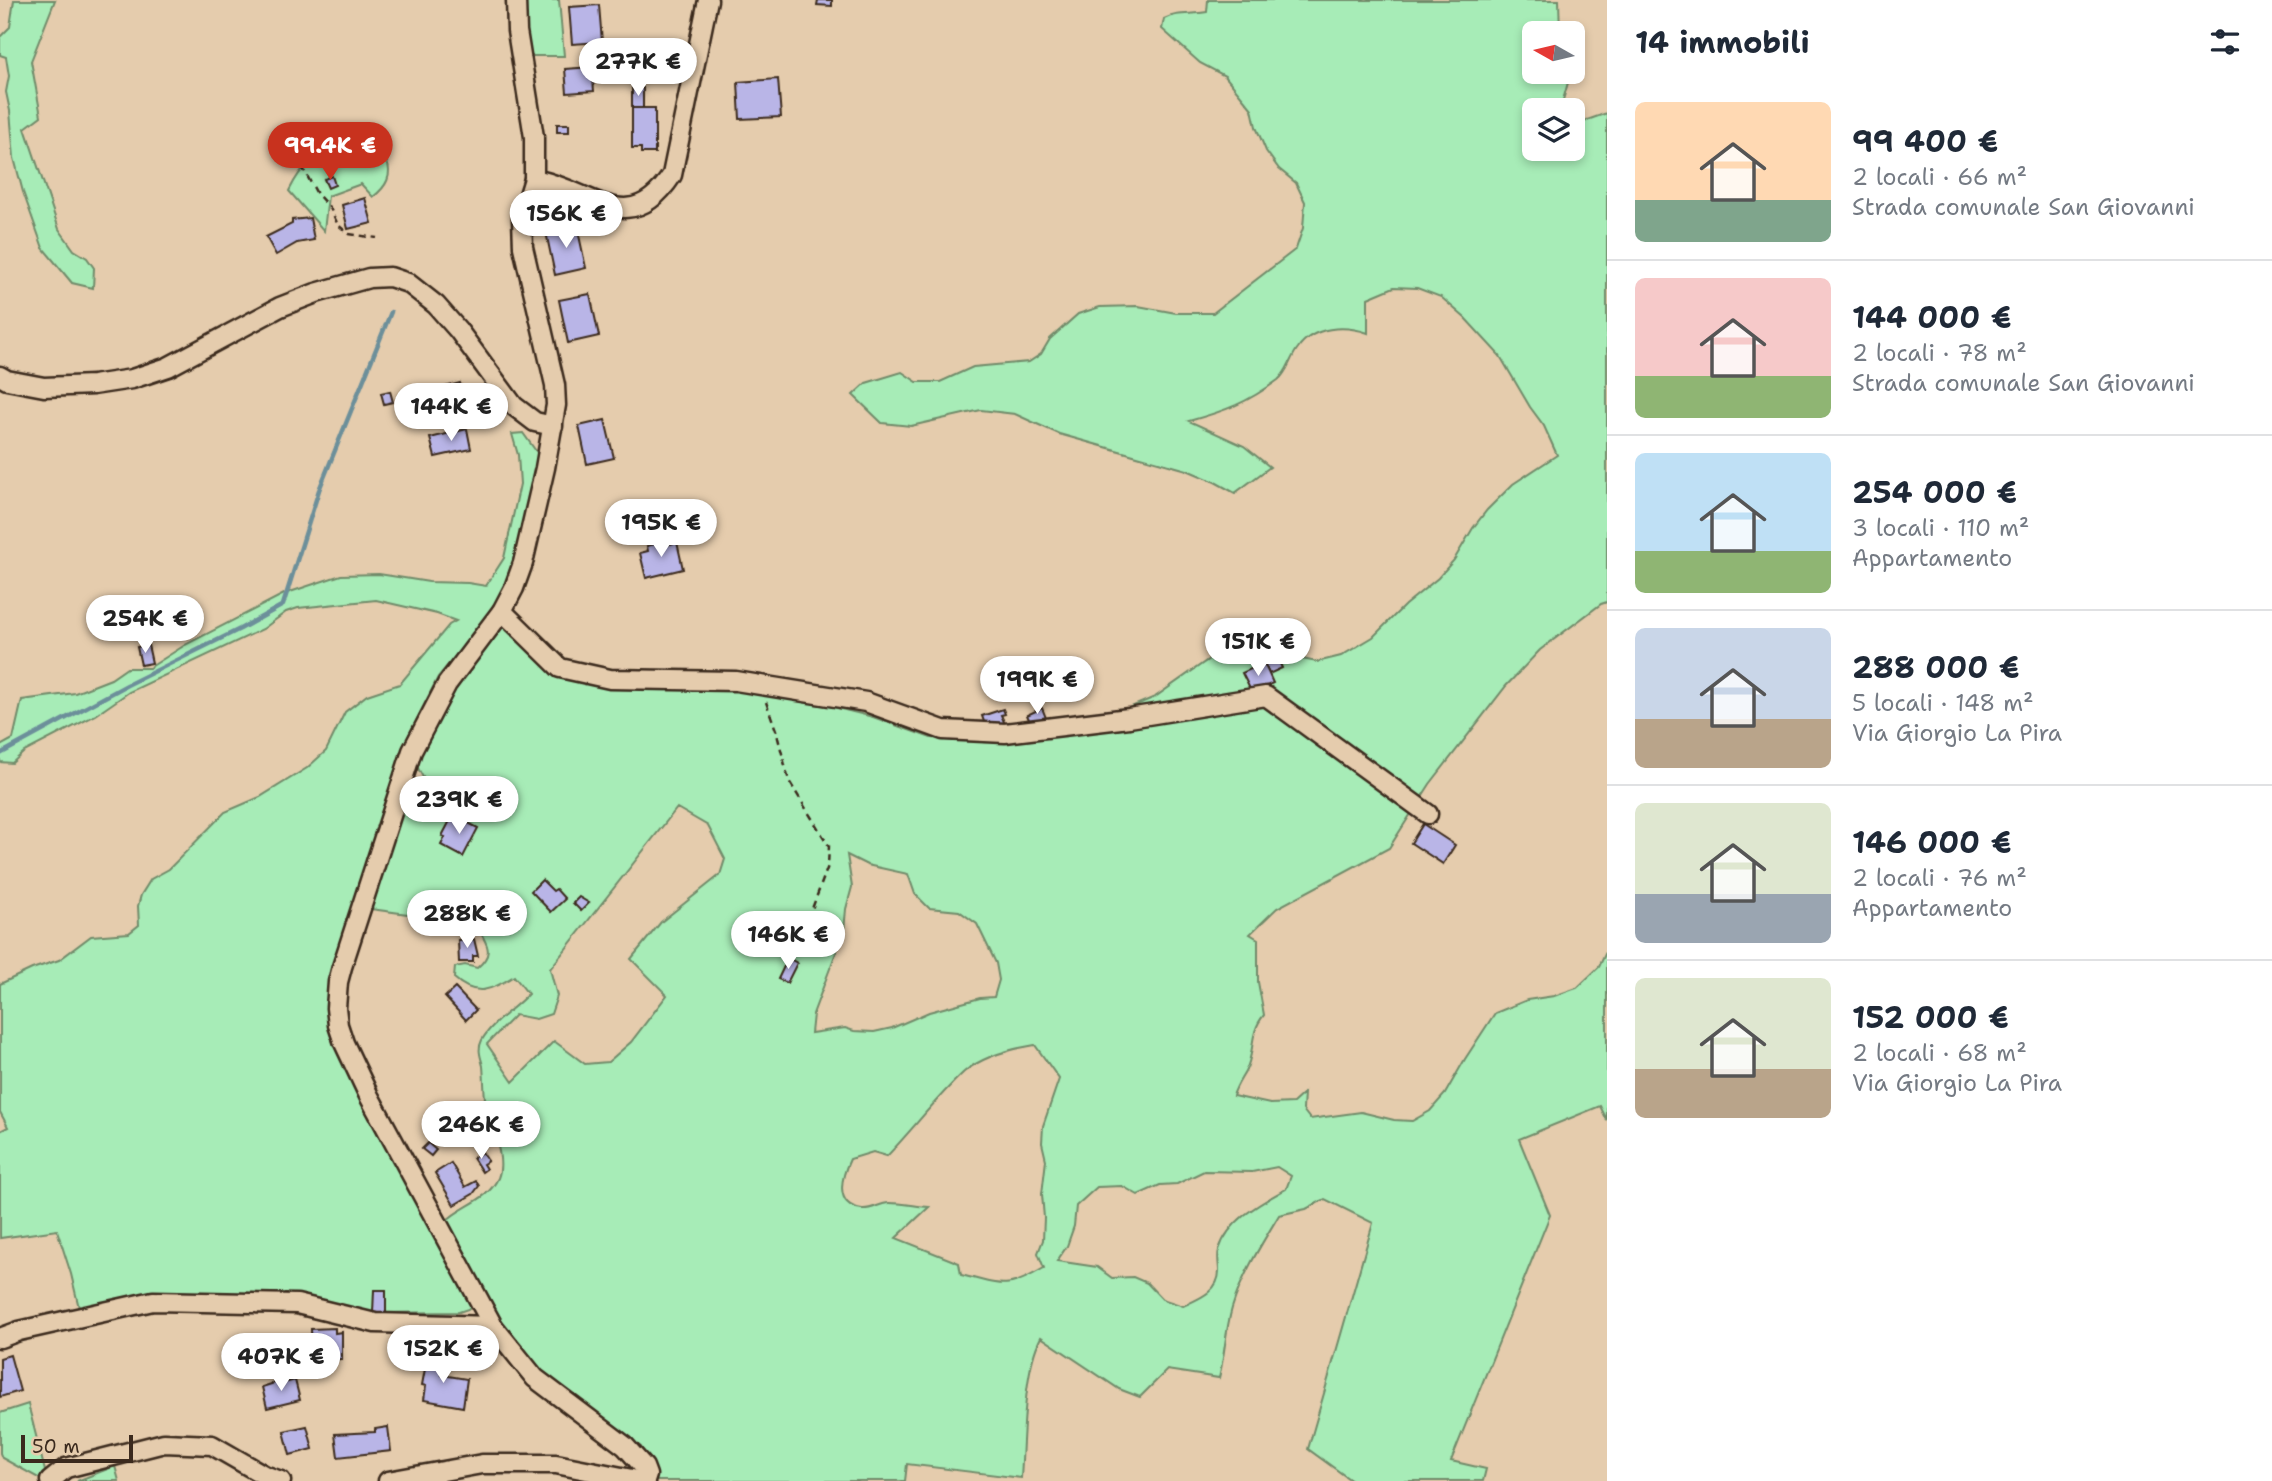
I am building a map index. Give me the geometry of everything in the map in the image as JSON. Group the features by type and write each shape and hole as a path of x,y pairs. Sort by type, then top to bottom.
{"street":[{"path":"388,1481 482,1464 555,1464 644,1481 647,1475 644,1467 625,1446 535,1378 493,1326 369,1096 344,1043 336,1008 342,967 412,751 447,684 502,611 514,588 523,563 553,426 555,385 526,263 522,229 524,208 534,179 534,137 517,31 516,0"},
{"path":"534,179 547,181 611,207 627,209 646,204 661,192 672,175 708,0"},
{"path":"0,376 7,380 44,387 93,385 132,379 167,368 280,307 316,293 369,278 390,277 408,282 436,305 458,330 514,406 535,422 553,426"},
{"path":"502,611 560,668 610,679 736,681 755,684 866,702 943,730 1005,733 1129,719 1266,696 1428,814"},
{"path":"0,1338 19,1331 153,1301 297,1304 375,1323 493,1326"},
{"path":"50,1481 66,1468 164,1443 212,1445 264,1475 281,1481"}],"path":[{"path":"285,149 299,161 338,225 349,234 377,238"},
{"path":"755,684 767,705 776,730 789,781 829,846 828,866 794,957"}],"green space":[{"path":"14,0 55,0 31,61 41,116 25,128 59,229 74,250 87,258 94,268 93,288 72,283 43,248 23,192 14,158 6,92 9,76 6,57 0,55 0,37 10,27"},
{"path":"521,0 559,0 564,56 527,56"},
{"path":"1208,0 1559,0 1560,21 1522,21 1522,84 1568,84 1564,98 1522,98 1522,161 1585,161 1585,121 1607,113 1607,602 1540,650 1506,686 1430,784 1389,848 1277,908 1250,934 1258,939 1258,982 1264,1015 1256,1029 1248,1065 1233,1096 1270,1104 1293,1103 1304,1093 1303,1110 1310,1119 1361,1112 1394,1120 1412,1121 1430,1111 1445,1094 1495,1013 1527,1000 1554,996 1577,988 1599,967 1607,950 1607,1120 1600,1106 1519,1139 1550,1215 1451,1461 1486,1469 1483,1481 1352,1481 1308,1449 1373,1223 1325,1199 1306,1209 1279,1215 1265,1238 1232,1308 1219,1378 1167,1370 1140,1397 1119,1389 1041,1337 1035,1351 1028,1386 1021,1478 907,1464 905,1481 656,1481 641,1447 614,1432 540,1374 509,1337 445,1222 481,1198 498,1178 500,1160 485,1099 480,1047 491,1027 528,994 514,976 484,990 470,988 454,978 455,967 465,965 477,968 485,960 487,947 478,922 480,914 490,912 488,903 437,918 371,909 368,903 399,805 425,781 414,761 431,719 502,620 554,670 769,691 873,717 931,738 1019,740 1089,732 1117,713 1155,697 1212,657 1265,638 1284,643 1302,659 1317,662 1341,656 1373,637 1405,605 1438,578 1454,560 1487,510 1513,484 1557,455 1544,426 1500,356 1465,318 1441,297 1417,288 1394,287 1368,298 1368,333 1340,328 1312,335 1298,348 1281,377 1267,388 1214,414 1189,421 1244,446 1270,467 1235,493 1187,470 1059,434 1015,414 981,410 911,426 882,423 853,395 866,383 902,372 917,382 940,382 973,367 1029,362 1041,354 1050,339 1078,314 1100,307 1138,306 1176,313 1213,313 1296,249 1303,228 1305,202 1296,183 1279,169 1266,151 1252,109 1225,76 1200,63 1162,29 1164,19 1179,14 1207,12","holes":["677,808 708,826 725,859 720,875 661,922 631,959 667,995 631,1042 608,1062 585,1064 554,1041 513,1082 487,1044 515,1015 536,1019 551,1014 557,996 550,969","847,855 867,865 908,874 915,894 929,908 959,911 977,924 996,963 999,980 994,997 980,998 929,1012 892,1028 874,1032 845,1028 811,1033 813,1014 844,931 852,887","1035,1045 1059,1079 1043,1126 1042,1143 1046,1160 1042,1194 1044,1218 1043,1240 1038,1253 1044,1268 1020,1280 1004,1284 961,1275 959,1263 896,1238 929,1207 889,1203 862,1209 847,1202 842,1189 844,1173 850,1159 873,1152 887,1156 964,1072 998,1054","1277,1167 1291,1176 1286,1189 1246,1214 1230,1230 1219,1250 1218,1278 1212,1289 1183,1306 1162,1299 1147,1283 1133,1277 1112,1278 1097,1267 1057,1261 1067,1246 1074,1226 1076,1206 1097,1187 1122,1186 1138,1195 1160,1185 1177,1184 1204,1171 1252,1172"]},
{"path":"338,153 364,155 387,162 389,173 384,186 373,197 361,184 328,196 324,231 289,191 298,174 308,164"},
{"path":"523,433 538,454 514,568 490,614 438,677 409,735 335,961 331,1029 345,1067 401,1175 471,1295 472,1305 459,1312 373,1313 279,1293 153,1298 80,1312 57,1230 0,1238 0,1131 8,1127 0,1112 0,984 59,960 91,936 129,933 139,925 138,906 151,879 169,869 225,812 260,797 307,768 326,751 345,712 367,695 400,684 449,625 456,621 376,600 298,608 286,612 263,629 129,692 96,715 24,752 12,763 0,762 0,746 13,739 22,700 75,693 111,679 127,668 149,668 185,645 284,594 341,575 379,574 429,582 486,586 504,558 520,484 518,455 512,434"},
{"path":"28,1404 46,1475 42,1480 2,1458 0,1453 0,1413"},
{"path":"115,1466 119,1481 77,1481"}],"building":[{"path":"818,0 832,0 832,6 817,5"},
{"path":"599,5 602,42 572,44 569,7"},
{"path":"592,67 594,91 567,93 565,69"},
{"path":"778,79 781,117 740,119 738,82"},
{"path":"632,88 643,88 643,108 632,108"},
{"path":"632,108 655,108 655,153 641,153 641,148 632,148"},
{"path":"557,124 569,124 569,132 557,132"},
{"path":"332,176 335,185 328,188 324,179"},
{"path":"365,198 372,223 348,229 342,205"},
{"path":"310,218 314,240 297,243 276,255 266,237 292,224 292,220"},
{"path":"577,226 586,268 555,275 546,232"},
{"path":"590,294 599,336 568,343 559,300"},
{"path":"460,383 467,408 441,415 434,390"},
{"path":"390,391 393,402 384,404 381,393"},
{"path":"605,420 614,458 587,464 579,426"},
{"path":"467,429 471,449 435,457 430,438"},
{"path":"662,542 663,546 677,542 683,569 646,578 640,553 648,551 647,546"},
{"path":"148,645 152,663 141,665 137,647"},
{"path":"1277,657 1282,668 1269,674 1264,663"},
{"path":"1264,663 1273,683 1252,693 1242,673"},
{"path":"1042,708 1046,718 1031,724 1027,715"},
{"path":"1003,709 1005,714 1001,715 1005,724 987,730 982,716"},
{"path":"453,815 478,828 463,857 441,845 445,837 442,836"},
{"path":"1423,824 1455,845 1443,864 1411,843"},
{"path":"542,880 565,899 551,912 531,891"},
{"path":"579,897 589,903 581,911 573,903"},
{"path":"474,939 478,956 473,956 473,962 459,962 458,940"},
{"path":"788,958 797,963 787,983 778,979"},
{"path":"455,988 476,1010 466,1020 445,997"},
{"path":"428,1143 436,1150 431,1156 422,1149"},
{"path":"482,1152 488,1161 483,1164 486,1169 482,1172 473,1158"},
{"path":"451,1163 465,1187 476,1181 479,1186 473,1194 454,1205 435,1173"},
{"path":"374,1290 386,1290 386,1313 373,1313"},
{"path":"335,1328 335,1333 342,1332 342,1359 319,1360 319,1354 312,1354 311,1329"},
{"path":"10,1355 20,1391 0,1397 0,1358"},
{"path":"427,1358 444,1361 442,1375 467,1379 463,1407 424,1400 426,1386 422,1385"},
{"path":"287,1379 288,1382 295,1380 300,1400 267,1408 262,1387"},
{"path":"307,1426 313,1449 290,1455 284,1431"},
{"path":"388,1427 391,1451 338,1457 335,1434 375,1432 375,1429"}],"waterway":[{"path":"0,754 283,605 319,490 391,312"}]}
